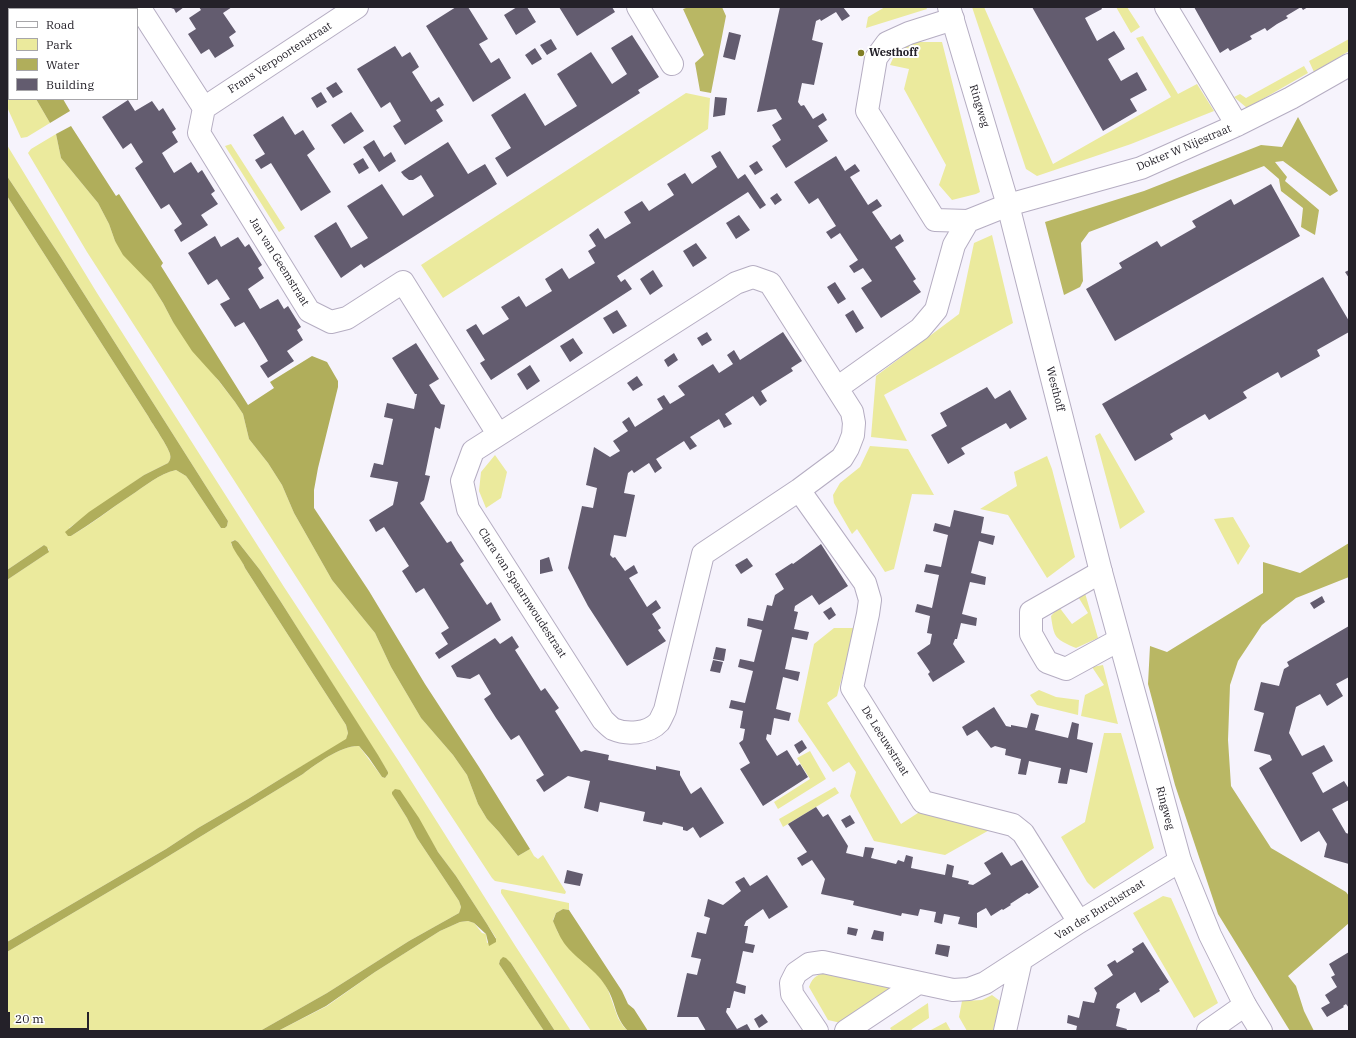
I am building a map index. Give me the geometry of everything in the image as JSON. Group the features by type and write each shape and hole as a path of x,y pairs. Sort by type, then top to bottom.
{"street":[{"path":"139,7 204,108"},
{"name":"Frans Verpoortenstraat","path":"204,108 357,7"},
{"path":"638,7 672,64"},
{"path":"1166,7 1237,125"},
{"path":"951,13 887,43 876,58 867,111 935,220 968,221 1008,205"},
{"name":"Ringweg","path":"951,13 1008,205"},
{"name":"Dokter W Nijestraat","path":"1008,205 1141,168 1237,125 1292,98 1349,65"},
{"name":"Jan van Geemstraat","path":"204,108 199,133 309,311 331,322 347,318 403,282 498,434"},
{"name":"Westhoff","path":"1008,205 1101,572"},
{"path":"837,388 920,329 936,310 954,245 968,221"},
{"name":"Clara van Spaarnwoudestraat","path":"754,277 770,283 852,412 854,423 853,435 842,458 799,490 703,554 665,710 659,721 653,726 643,731 632,733 613,729 603,720 468,509 462,481 473,451 498,434 736,283 754,277"},
{"name":"De Leeuwstraat","path":"799,490 864,583 870,600 852,688 923,802 1013,825 1023,833 1079,922"},
{"path":"1101,572 1031,612 1031,634 1047,662 1066,669 1119,640"},
{"name":"Ringweg","path":"1101,572 1180,861 1210,936 1245,1005 1261,1031"},
{"name":"Van der Burchstraat","path":"817,1031 792,994 791,983 796,973 809,964 823,962 953,990 969,989 985,983 1079,922 1180,861"},
{"path":"1005,1031 1021,960"},
{"path":"846,1031 918,983"},
{"path":"1208,1031 1245,1005"}],"green space":[{"path":"885,7 926,7 927,9 866,28 868,17"},
{"path":"972,7 984,7 1053,164 1171,97 1136,38 1143,36 1178,94 1197,84 1214,111 1131,144 1037,176 1026,169"},
{"path":"1116,7 1127,7 1140,27 1131,33"},
{"path":"1349,39 1349,51 1314,72 1309,61"},
{"path":"912,42 942,42 980,192 976,194 952,200 939,185 946,165 904,89 909,69 890,65 894,56"},
{"path":"7,43 8,100 37,100 50,123 27,137 21,138 7,107"},
{"path":"1304,66 1308,73 1247,108 1234,97 1240,94 1246,98"},
{"path":"686,93 710,98 708,129 443,298 421,265"},
{"path":"56,134 61,158 98,203 109,224 115,241 151,284 173,322 243,414 249,439 268,463 282,485 294,513 332,580 375,633 391,667 421,718 453,755 467,775 478,804 487,819 518,856 530,849 534,856 538,859 543,855 566,892 565,894 495,881 492,878 398,735 87,252 28,153 31,149"},
{"path":"231,144 285,228 279,232 225,146"},
{"path":"7,145 97,293 284,587 398,760 571,1031 555,1031 511,963 500,960 499,964 544,1031 278,1031 327,1006 375,972 440,931 460,922 468,921 474,923 482,933 486,934 487,943 496,938 456,876 438,852 407,801 395,799 417,838 459,901 461,907 459,913 409,941 327,993 260,1031 7,1031 7,952 149,868 337,752 359,746 382,777 385,778 388,772 260,570 238,542 235,540 232,541 231,544 245,568 346,725 348,733 346,740 198,828 166,849 7,942 7,580 46,554 49,550 44,545 7,570 7,196 148,416 169,450 170,455 168,463 144,475 69,528 71,536 152,481 164,474 176,470 186,476 221,528 225,528 227,526 228,521 60,256 7,176"},
{"path":"992,235 1013,323 884,395 907,441 871,437 876,376 959,314 974,243"},
{"path":"1100,433 1145,512 1120,529 1095,436"},
{"path":"870,446 908,449 934,495 912,494 894,569 885,572 857,529 852,534 834,503 833,495 840,483 860,467"},
{"path":"495,455 507,472 501,498 486,508 479,491 481,472"},
{"path":"1047,456 1052,469 1075,557 1047,578 1008,515 980,509 1017,486 1014,472"},
{"path":"1233,517 1250,546 1238,565 1214,519"},
{"path":"1085,593 1098,638 1076,648 1057,637 1053,629 1051,616 1059,607 1072,624 1088,613 1077,595"},
{"path":"834,628 855,628 837,696 827,703 901,824 921,811 993,828 945,855 874,841 850,796 856,772 849,762 833,772 798,721 814,644"},
{"path":"1103,665 1118,724 1081,716 1085,695 1104,685 1092,667"},
{"path":"1039,690 1056,697 1079,700 1078,715 1037,705 1030,695"},
{"path":"1104,733 1121,733 1154,848 1094,889 1087,882 1061,837 1085,822"},
{"path":"810,751 826,779 778,809 774,802 810,779 797,758"},
{"path":"835,787 839,793 783,827 779,819"},
{"path":"502,889 569,903 569,910 563,909 556,913 553,920 558,933 603,981 608,990 618,1018 628,1031 591,1031 501,893"},
{"path":"1163,896 1171,898 1218,1003 1194,1018 1133,913"},
{"path":"829,972 895,988 841,1023 828,1020 809,987 812,980 816,976"},
{"path":"992,995 1000,1001 993,1031 967,1031 959,1017 962,1001 982,1000"},
{"path":"928,1003 929,1018 911,1031 892,1031 890,1028"},
{"path":"946,1022 951,1031 929,1031"}],"shaded area":[{"path":"689,7 722,7 726,16 711,93 700,91 695,63 704,55 683,9"},
{"path":"1298,117 1338,191 1330,196 1283,161 1275,162 1287,177 1285,181 1319,210 1315,235 1301,227 1303,208 1281,191 1279,179 1264,166 1089,232 1081,243 1083,281 1080,287 1064,295 1045,222 1144,191 1261,145 1282,147"},
{"path":"1349,543 1349,577 1296,598 1262,625 1238,661 1230,685 1228,740 1231,786 1271,848 1346,892 1349,896 1349,923 1288,976 1296,986 1304,1011 1314,1031 1290,1031 1218,914 1175,785 1148,684 1150,646 1167,652 1263,593 1263,562 1300,573"}],"water":[{"path":"7,11 8,45 7,43"},
{"path":"37,100 64,100 70,111 50,123"},
{"path":"71,126 116,196 119,194 163,263 161,266 248,405 274,388 270,382 312,356 327,362 338,381 338,387 318,468 314,490 314,508 369,591 425,684 530,849 518,856 487,819 478,804 467,775 453,755 421,718 391,667 375,633 332,580 294,513 282,485 268,463 249,439 243,414 219,381 192,351 151,284 123,255 98,203 61,158 56,134"},
{"path":"7,176 60,256 228,521 225,528 221,528 186,476 176,470 164,474 152,481 71,536 68,536 65,532 89,512 144,475 168,463 170,455 169,450 148,416 7,196"},
{"path":"235,540 260,570 281,602 378,755 388,774 385,778 382,777 359,746 337,752 149,868 7,952 7,942 166,849 198,828 346,739 348,733 346,725 245,568 232,545 231,542"},
{"path":"44,545 47,547 49,552 7,580 7,570"},
{"path":"395,789 400,790 419,818 438,852 456,876 487,924 496,939 496,942 489,946 486,934 474,923 468,921 460,922 440,931 375,972 326,1006 278,1031 260,1031 327,993 409,941 459,913 461,907 459,901 417,838 392,794"},
{"path":"563,909 569,910 622,991 628,1004 634,1009 648,1031 628,1031 618,1016 611,995 598,976 574,955 564,943 553,921 556,913"},
{"path":"503,957 511,963 555,1031 544,1031 499,964"}],"building":[{"path":"47,7 84,8 48,8"},
{"path":"107,7 108,8 94,8"},
{"path":"168,7 184,7 176,13 174,9"},
{"path":"199,7 232,7 223,13 236,32 229,37 234,46 215,58 209,49 201,54 188,34 196,29 189,18 201,10"},
{"path":"456,7 468,7 488,39 479,44 491,63 499,58 511,78 473,102 426,26"},
{"path":"517,7 527,7 536,22 516,35 504,15"},
{"path":"559,7 612,7 615,12 577,36"},
{"path":"780,7 843,7 850,16 842,21 836,12 821,21 820,19 816,21 812,40 823,43 814,85 802,83 798,102 801,106 804,105 813,119 823,113 827,120 818,126 828,141 786,168 772,146 781,140 772,125 782,119 776,109 757,112"},
{"path":"1032,7 1101,7 1102,9 1085,18 1097,41 1114,31 1120,40 1125,49 1108,59 1121,81 1137,72 1147,90 1130,99 1137,111 1103,131"},
{"path":"1194,7 1301,7 1286,16 1288,18 1267,31 1265,28 1250,36 1252,39 1230,51 1228,48 1220,53"},
{"path":"1301,7 1308,7 1303,10"},
{"path":"729,32 741,35 735,60 723,57"},
{"path":"632,35 659,77 638,90 640,93 507,177 495,158 511,148 491,115 525,93 545,126 577,106 557,74 591,52 612,84 627,74 611,48"},
{"path":"551,39 557,49 547,55 540,45"},
{"path":"395,46 402,57 410,52 419,67 412,72 431,102 439,97 444,105 436,110 443,121 405,145 393,126 401,121 390,102 381,108 357,69"},
{"path":"535,48 542,59 532,65 525,55"},
{"path":"336,82 343,92 333,98 326,88"},
{"path":"321,92 327,102 317,108 311,98"},
{"path":"715,97 727,98 725,115 713,117"},
{"path":"128,100 135,111 152,101 159,111 163,108 176,129 172,132 178,142 162,153 174,173 191,162 198,173 202,170 215,191 211,194 218,204 201,215 208,225 181,242 174,230 182,224 169,204 161,209 135,168 143,162 131,143 123,149 102,117"},
{"path":"351,112 364,131 344,144 331,125"},
{"path":"283,116 295,135 303,130 315,149 307,155 331,192 301,211 271,163 261,169 255,160 265,154 253,135"},
{"path":"374,140 384,157 391,152 396,161 379,172 363,147"},
{"path":"448,142 468,174 485,164 497,184 364,268 361,264 341,278 314,236 336,222 351,248 368,238 347,206 382,184 403,216 434,196 421,175 413,180 409,180 401,172"},
{"path":"720,151 738,179 745,174 766,205 760,209 748,192 617,276 621,282 625,279 632,289 491,380 480,363 485,360 466,330 476,324 483,335 509,319 501,307 519,296 526,307 552,291 545,279 562,268 569,279 595,263 588,251 596,246 589,235 598,228 605,239 631,223 624,212 642,201 649,211 674,195 667,184 685,173 692,184 717,167 711,156"},
{"path":"836,156 845,171 855,164 860,171 850,177 868,205 877,199 882,206 872,212 891,240 900,234 904,241 895,247 916,279 913,281 921,292 881,318 861,288 872,281 863,268 854,273 849,266 858,260 840,233 831,239 826,232 836,226 818,198 809,204 794,182"},
{"path":"363,158 369,168 359,174 353,164"},
{"path":"757,161 763,170 755,175 749,166"},
{"path":"1271,184 1300,236 1115,341 1086,289 1122,268 1119,263 1157,241 1161,247 1196,227 1192,221 1231,199 1234,205"},
{"path":"777,193 782,200 775,205 770,198"},
{"path":"739,215 750,230 736,239 726,223"},
{"path":"215,236 221,247 238,237 245,247 249,244 262,265 258,268 264,278 248,289 260,309 278,299 284,309 288,306 301,327 297,330 303,340 287,351 294,361 268,378 260,366 268,361 244,322 235,327 220,304 230,299 217,279 208,285 188,253"},
{"path":"696,243 707,258 693,267 683,251"},
{"path":"653,270 663,286 650,295 640,279"},
{"path":"1349,270 1349,278 1345,272"},
{"path":"1323,277 1349,321 1349,332 1317,350 1320,356 1281,378 1278,372 1243,392 1247,398 1209,420 1205,414 1170,434 1173,439 1135,461 1102,404"},
{"path":"835,282 846,299 838,304 827,287"},
{"path":"617,310 627,326 613,334 603,318"},
{"path":"853,310 864,328 856,333 845,315"},
{"path":"707,332 712,340 702,346 697,338"},
{"path":"783,332 802,361 791,368 793,371 761,391 767,401 760,406 753,396 725,414 732,424 724,428 719,419 690,437 697,446 690,450 684,441 656,459 662,468 655,473 649,463 634,473 632,470 628,473 624,493 635,495 626,537 614,535 610,555 613,558 615,557 625,571 634,565 638,573 629,578 647,607 656,600 661,608 652,614 661,628 658,630 666,641 627,666 588,606 568,568 582,506 593,508 597,488 586,485 594,447 610,457 620,451 613,441 628,431 622,422 629,417 635,427 663,409 657,399 664,395 670,404 685,395 678,386 713,364 719,373 733,364 727,355 734,350 740,360"},
{"path":"573,338 583,353 570,362 560,346"},
{"path":"416,343 439,379 429,385 441,404 445,405 440,429 435,427 425,475 430,476 424,500 420,503 447,543 451,541 464,561 460,564 487,605 491,602 501,620 439,659 435,653 448,644 441,633 449,628 424,588 416,593 402,571 409,566 384,527 376,532 369,520 393,505 398,482 370,477 374,463 383,465 393,419 384,417 387,403 414,409 417,394 415,394 392,358"},
{"path":"674,353 678,360 668,367 664,360"},
{"path":"530,365 540,381 527,390 517,374"},
{"path":"637,376 643,385 633,391 627,383"},
{"path":"987,387 995,399 1010,390 1027,419 1010,429 1006,423 961,448 965,454 948,464 931,435 947,426 940,413"},
{"path":"954,510 984,517 981,533 995,536 993,545 979,541 971,573 986,577 985,585 970,582 962,614 977,618 976,626 961,623 957,639 955,639 953,644 965,662 933,682 928,674 930,672 917,653 930,644 932,634 927,633 930,616 915,612 917,604 932,608 939,575 924,572 926,564 941,567 948,535 933,531 935,523 950,527"},
{"path":"821,544 848,586 819,605 812,595 795,606 794,611 798,612 794,629 809,632 807,640 792,637 785,669 800,672 798,681 783,677 776,709 791,713 789,721 774,718 771,735 767,734 766,739 777,756 787,750 797,766 800,764 808,777 763,806 740,769 750,763 739,743 743,740 745,729 740,728 743,711 729,708 731,700 745,703 753,671 738,667 740,659 754,662 762,630 747,626 748,618 763,621 767,605 772,606 775,595 784,589 775,574 792,563 793,564"},
{"path":"549,557 553,571 540,574 540,560"},
{"path":"747,558 753,566 741,574 735,565"},
{"path":"1322,596 1325,602 1314,609 1310,603"},
{"path":"831,607 836,615 829,620 823,612"},
{"path":"1349,626 1349,677 1336,684 1343,696 1327,706 1320,694 1296,707 1289,733 1302,756 1324,745 1333,761 1312,773 1323,793 1344,781 1349,789 1349,800 1332,809 1346,833 1349,834 1349,864 1324,857 1327,844 1319,831 1301,842 1259,768 1272,760 1270,755 1254,751 1264,713 1254,710 1261,682 1279,686 1284,669 1289,666 1287,662"},
{"path":"512,636 519,647 515,650 541,691 545,688 559,708 555,711 581,752 585,750 609,755 608,760 656,770 656,766 680,771 680,775 691,794 701,787 724,823 700,838 693,827 687,831 683,830 683,827 663,822 662,825 643,821 645,812 600,802 598,812 584,808 590,781 568,776 544,792 536,780 544,775 519,735 511,740 496,718 484,699 491,694 479,674 470,679 457,677 451,666 495,638 500,644"},
{"path":"716,647 726,649 724,661 713,659"},
{"path":"713,660 723,662 720,673 710,671"},
{"path":"994,707 1006,726 1011,727 1011,725 1027,728 1031,713 1039,715 1035,730 1068,738 1072,722 1079,724 1077,739 1093,743 1087,773 1070,769 1067,784 1058,783 1061,768 1029,761 1026,775 1018,774 1021,759 1005,755 1006,749 995,746 991,748 977,730 967,736 962,727"},
{"path":"802,740 807,748 799,754 794,745"},
{"path":"816,807 823,817 828,814 848,846 846,853 863,857 865,847 874,848 871,858 896,864 898,860 904,862 906,855 913,857 911,868 945,875 947,864 954,866 952,877 969,881 968,884 973,885 991,874 984,863 1002,852 1011,866 1022,860 1039,887 991,916 986,908 977,913 977,928 958,924 960,917 944,914 942,924 934,922 936,912 920,909 918,916 902,913 901,916 853,905 854,901 821,894 825,879 812,860 802,866 797,858 807,852 788,824"},
{"path":"850,815 855,823 846,828 841,820"},
{"path":"567,870 583,874 580,886 564,883"},
{"path":"767,875 788,907 769,919 763,909 746,921 744,926 748,926 745,943 755,945 753,953 743,951 736,983 746,986 745,994 734,991 730,1008 727,1008 726,1012 737,1029 747,1024 751,1031 706,1031 698,1017 677,1017 687,973 697,975 701,959 691,957 697,932 706,934 710,918 704,916 708,899 723,905 741,891 735,882 744,877 750,886"},
{"path":"848,927 858,929 856,936 847,934"},
{"path":"874,930 884,932 883,941 871,939"},
{"path":"1143,942 1169,982 1159,989 1160,991 1141,1003 1135,992 1117,1004 1116,1008 1120,1009 1116,1026 1127,1029 1126,1031 1076,1031 1077,1026 1067,1023 1068,1015 1079,1018 1083,1001 1094,1003 1097,993 1094,988 1113,975 1107,965 1115,960 1117,963 1134,952 1132,949"},
{"path":"937,944 950,946 948,957 935,954"},
{"path":"1349,952 1349,1008 1346,1004 1343,1006 1344,1007 1327,1017 1321,1008 1330,1003 1325,995 1337,987 1331,977 1335,975 1329,964"},
{"path":"762,1014 768,1022 759,1028 754,1019"}],"place":[{"name":"Westhoff","path":"861,53"}]}
